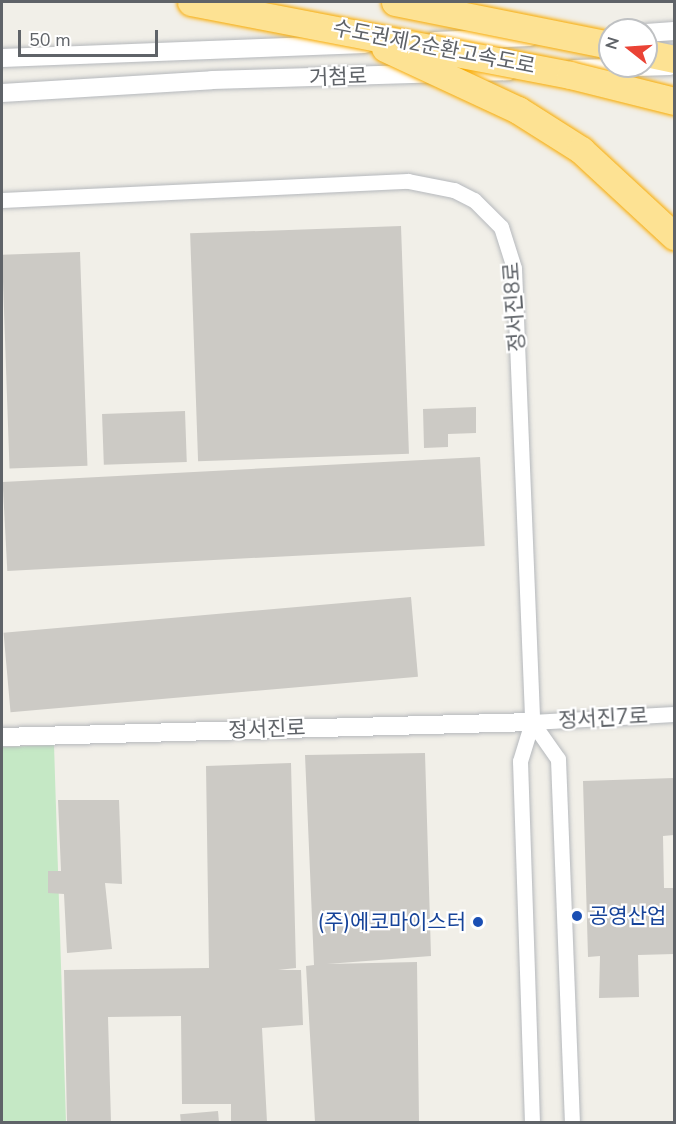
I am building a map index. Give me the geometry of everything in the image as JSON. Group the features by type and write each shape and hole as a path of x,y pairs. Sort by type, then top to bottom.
{"highway":[{"name":"수도권제2순환고속도로","path":"191,2 343,28 570,75 675,101"},
{"name":"수도권제2순환고속도로","path":"395,2 598,43"},
{"path":"343,28 518,110 581,150 675,236"},
{"path":"658,55 675,59"}],"street":[{"path":"658,33 675,32"},
{"name":"거첨로","path":"2,58 598,34"},
{"name":"거첨로","path":"2,93 212,80 675,66"},
{"name":"정서진8로","path":"2,200 408,181 454,190 490,214 510,245 514,268 532,722"},
{"name":"정서진7로","path":"532,722 675,714"},
{"path":"532,722 520,761 532,1122"},
{"path":"532,722 558,759 572,1122"},
{"name":"정서진로","path":"2,737 532,722"}],"green space":[{"path":"54,745 66,1122 2,1122 2,747"}],"building":[{"path":"401,226 409,454 198,461 190,233"},
{"path":"80,252 87,466 10,469 2,255"},
{"path":"476,407 476,433 448,434 448,447 424,448 423,409"},
{"path":"185,411 187,462 104,465 102,414"},
{"path":"480,457 485,546 7,571 3,482"},
{"path":"411,597 418,677 11,712 4,633"},
{"path":"425,753 431,956 327,964 417,962 419,1122 315,1122 306,966 314,965 305,755"},
{"path":"291,763 296,968 278,970 301,970 303,1025 262,1028 267,1122 231,1122 231,1104 182,1104 181,1016 108,1017 111,1122 67,1122 64,970 209,968 206,766"},
{"path":"674,778 674,835 663,836 664,888 674,888 674,954 638,955 639,997 599,998 600,956 588,957 583,781"},
{"path":"58,800 119,800 122,884 105,883 112,949 67,953 64,894 48,893 48,871 61,871"},
{"path":"218,1111 219,1122 181,1122 180,1114"}],"place":[{"name":"공영산업","path":"577,916"},
{"name":"(주)에코마이스터","path":"478,922"}]}
